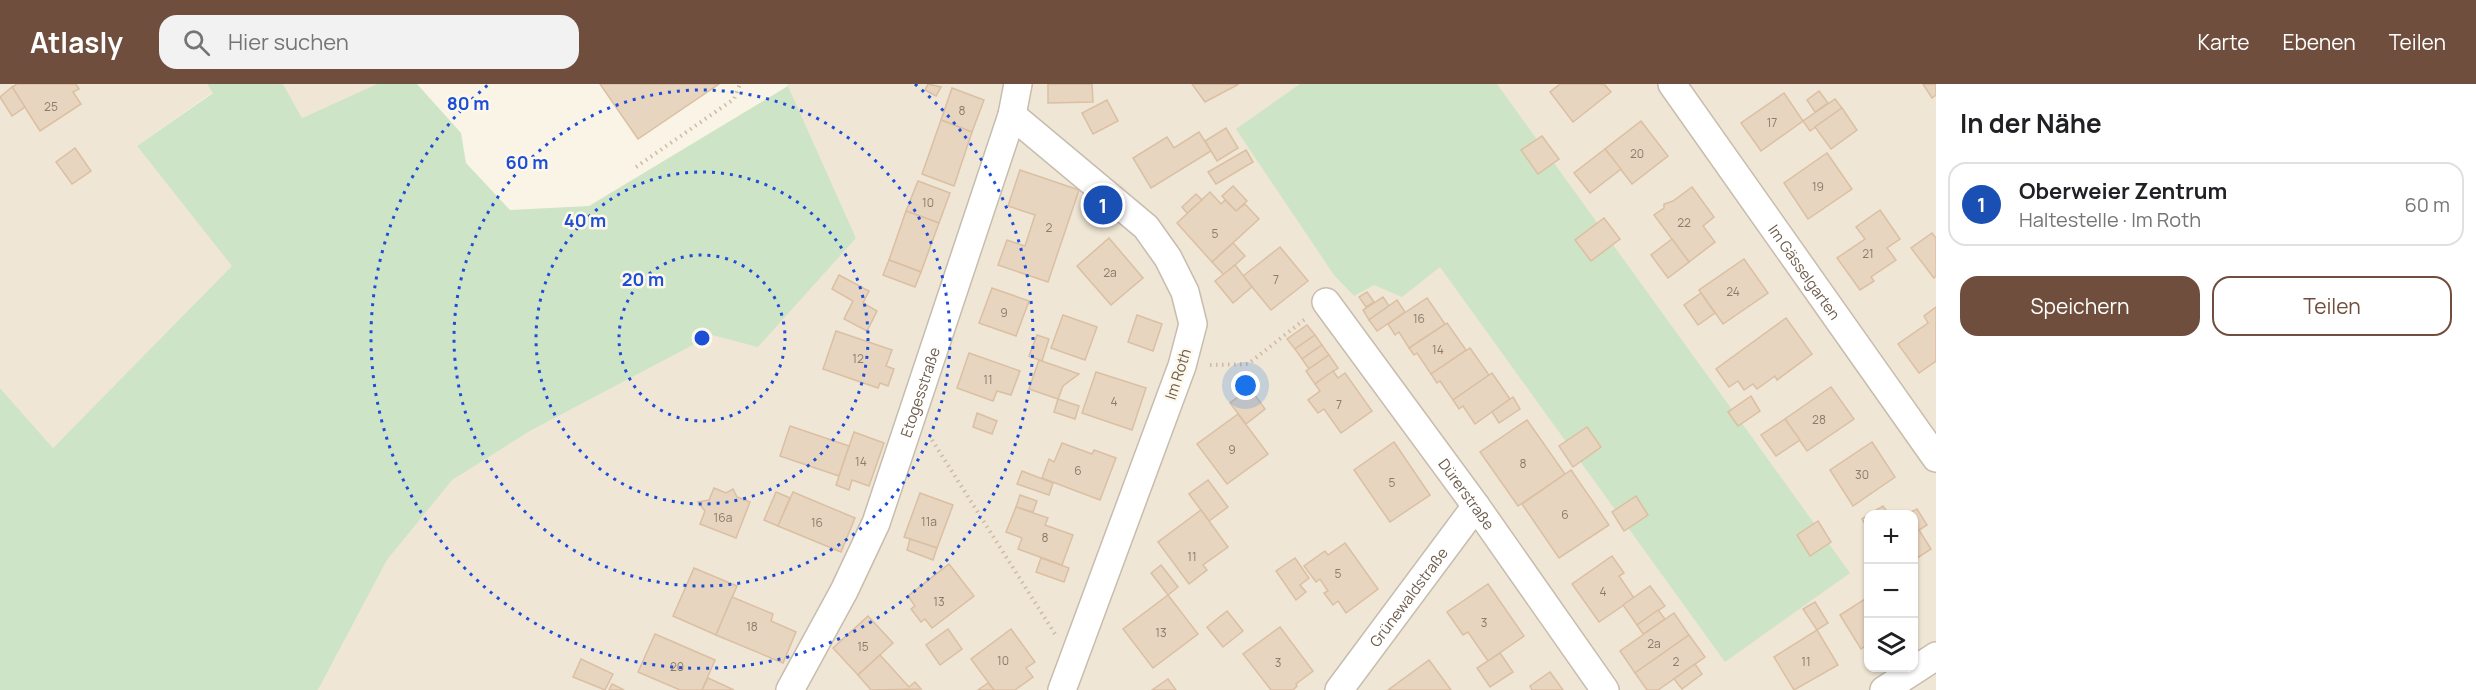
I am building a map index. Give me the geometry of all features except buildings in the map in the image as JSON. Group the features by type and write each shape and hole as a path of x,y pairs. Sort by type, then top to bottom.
{"street":[{"name":"Etogesstraße","path":"790,690 844,591 876,523 1012,115 1018,84"},
{"name":"Im Gässelgarten","path":"1672,84 1936,458"},
{"name":"Im Roth","path":"1012,115 1146,227 1168,258 1185,292 1193,324 1182,366 1062,690"},
{"name":"Dürerstraße","path":"1326,302 1476,506 1605,690"},
{"name":"Grünewaldstraße","path":"1339,690 1476,506"},
{"path":"1884,690 1936,656"}],"path":[{"path":"636,167 734,99 740,84"},
{"path":"1182,366 1248,364 1326,302"},
{"path":"914,411 1072,662"}],"shaded area":[{"path":"0,84 207,84 213,92 137,146 233,266 53,448 0,388"},
{"path":"283,84 377,84 302,118"},
{"path":"787,84 1936,84 1936,690 318,690 387,560 452,479 530,431 712,335 856,238"}],"green space":[{"path":"207,84 283,84 302,118 377,84 417,84 461,133 466,163 510,210 589,206 788,86 856,238 758,347 712,335 530,431 452,480 387,560 318,690 0,690 0,388 53,448 232,266 137,146 213,93"},
{"path":"1300,84 1497,84 1850,573 1725,662 1440,267 1402,297 1374,285 1354,296 1334,275 1236,129"}],"place":[{"name":"Oberweier Zentrum","path":"1103,205"}]}
